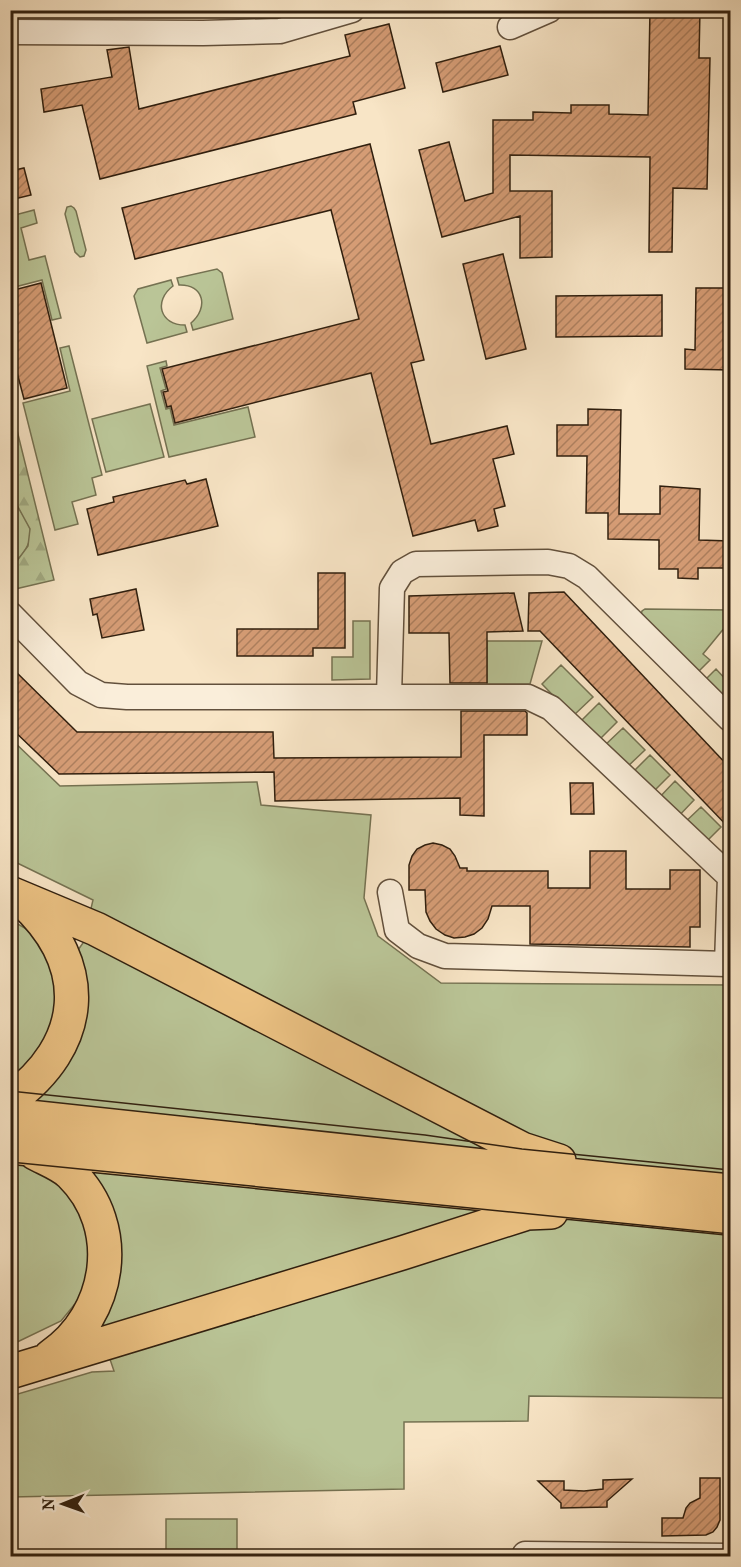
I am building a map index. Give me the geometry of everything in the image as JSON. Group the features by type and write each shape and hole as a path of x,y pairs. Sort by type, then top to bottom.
{"highway":[{"path":"15,895 96,929 522,1149 624,1194"},
{"path":"10,1100 46,1067 58,1049 67,1029 72,987 68,969 51,934 15,895"},
{"path":"10,1114 624,1194 730,1218"},
{"path":"19,1148 624,1194 730,1191"},
{"path":"19,1148 70,1172 85,1190 104,1232 105,1256 103,1277 97,1299 77,1332 64,1347 25,1368"},
{"path":"25,1368 391,1257 527,1213 624,1194"}],"street":[{"path":"10,32 280,32 352,10"},
{"path":"510,27 549,10"},
{"path":"389,696 392,588 402,572 416,564 548,562 569,566 587,577 730,720"},
{"path":"10,614 78,683 101,695 127,697 528,697 542,703 551,708 730,877 727,963 445,956 418,946 397,930 390,892"},
{"path":"525,1557 525,1554 730,1556"}],"green space":[{"path":"71,206 76,211 86,250 84,256 80,257 75,252 65,214 67,207"},
{"path":"34,210 37,223 21,228 29,260 45,256 61,318 52,320 42,280 11,288 11,216"},
{"path":"217,269 222,273 233,319 193,330 191,323 200,311 201,298 194,288 179,285 177,278"},
{"path":"171,280 173,286 163,298 162,311 170,321 185,325 187,332 147,343 134,296 138,289"},
{"path":"69,346 102,475 92,478 96,495 72,502 78,524 55,530 23,403 70,391 60,348"},
{"path":"166,361 167,366 160,368 166,389 161,391 166,409 170,408 174,425 248,407 255,437 169,457 147,366"},
{"path":"150,404 164,457 106,472 92,419"},
{"path":"11,406 54,580 11,590 11,564 17,561 28,546 30,529 11,494"},
{"path":"11,494 30,528 30,539 26,549 11,564 10,549 14,547 15,533 11,516"},
{"path":"645,609 730,610 730,621 703,654 710,660 696,674 640,618"},
{"path":"353,621 370,621 370,679 332,680 332,657 353,657"},
{"path":"487,641 542,641 530,684 487,684"},
{"path":"561,665 593,697 573,716 542,684"},
{"path":"716,669 730,684 730,709 703,682"},
{"path":"599,703 617,722 598,741 579,723"},
{"path":"623,728 645,750 625,769 603,747"},
{"path":"10,738 60,786 257,782 261,805 371,815 364,898 378,936 441,983 730,985 730,1398 529,1396 528,1421 404,1422 404,1489 11,1497 11,1396 92,1372 114,1371 99,1327 74,1305 61,1321 11,1345 11,920 35,934 78,950 83,943 93,900 11,860"},
{"path":"650,755 670,775 650,795 630,775"},
{"path":"675,781 694,800 675,820 656,801"},
{"path":"701,807 721,827 701,847 681,826"},
{"path":"166,1519 237,1519 237,1552 166,1552"}],"building":[{"path":"650,10 700,10 699,58 710,58 707,189 673,188 672,252 649,252 650,157 510,155 510,191 552,191 552,257 520,258 520,216 442,237 419,150 449,142 465,201 493,193 493,120 533,120 533,112 571,113 571,105 609,105 609,114 648,115"},
{"path":"389,24 405,88 353,102 356,114 100,179 82,105 44,112 41,89 112,77 107,50 129,47 139,109 350,56 345,35"},
{"path":"500,46 508,75 443,92 436,63"},
{"path":"370,144 424,360 411,363 431,444 507,426 514,454 493,459 505,506 494,509 498,526 478,531 475,520 413,536 371,373 175,423 171,406 167,407 163,392 168,391 162,369 359,319 331,210 135,259 122,208"},
{"path":"24,168 31,195 10,200 10,171"},
{"path":"503,254 526,349 486,359 463,264"},
{"path":"41,283 67,388 24,399 10,346 10,291"},
{"path":"696,288 730,288 730,370 685,369 685,349 695,350"},
{"path":"662,295 662,336 556,337 556,296"},
{"path":"588,409 621,410 619,514 660,514 660,486 700,489 699,540 730,541 730,568 698,568 698,579 678,578 678,569 659,569 659,540 608,539 608,513 586,513 587,456 557,456 557,425 588,425"},
{"path":"206,479 218,526 98,555 87,509 114,502 113,497 185,480 187,484"},
{"path":"318,573 345,573 345,648 313,648 313,656 237,656 237,629 318,629"},
{"path":"136,589 144,630 102,638 97,614 93,615 90,599"},
{"path":"564,592 730,768 730,829 540,631 528,631 529,593"},
{"path":"514,593 523,631 487,632 487,683 450,683 449,633 409,633 409,596"},
{"path":"10,666 77,732 273,732 274,758 461,757 461,711 525,711 527,713 527,735 484,735 484,816 460,815 460,798 275,801 274,772 59,774 10,727"},
{"path":"570,783 593,783 594,814 571,814"},
{"path":"433,843 450,849 460,868 467,868 467,871 548,871 548,888 590,888 590,851 626,851 626,889 670,889 670,870 700,870 700,927 690,927 690,947 530,944 530,906 492,906 482,928 474,934 454,938 436,929 430,921 426,912 425,890 409,890 409,865 412,856 417,849"},
{"path":"700,1478 720,1478 720,1520 717,1527 706,1535 662,1536 662,1518 683,1518 690,1503 700,1498"},
{"path":"632,1479 607,1501 607,1507 561,1508 561,1503 538,1481 564,1481 564,1490 584,1491 603,1489 603,1480"}],"tram line":[{"path":"10,1091 425,1135 522,1149 730,1170"},
{"path":"10,1162 730,1234"}]}
